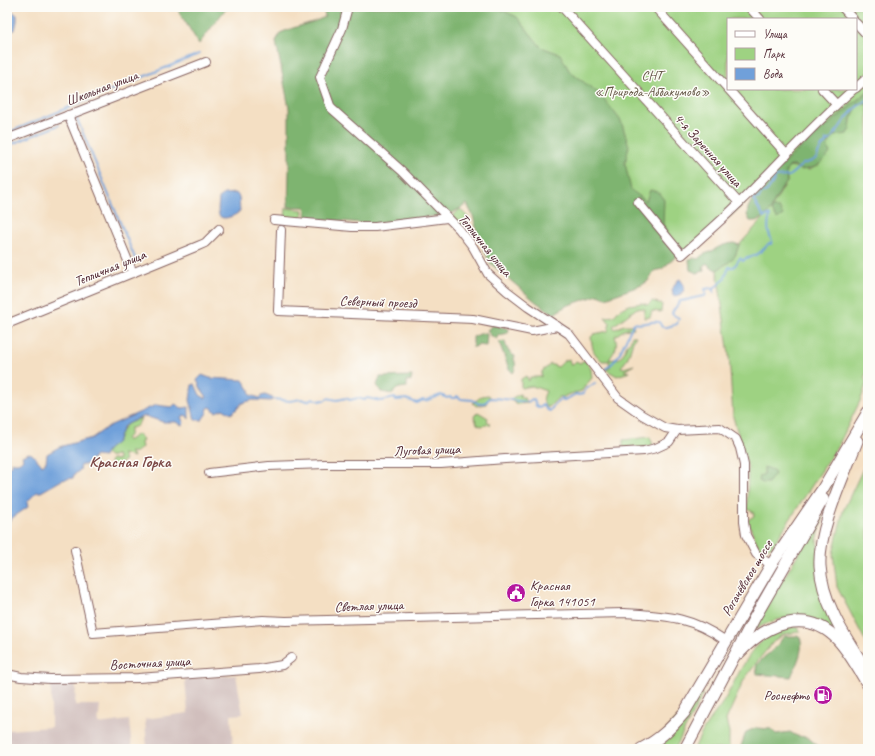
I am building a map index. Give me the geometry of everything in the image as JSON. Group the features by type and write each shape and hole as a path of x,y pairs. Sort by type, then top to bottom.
{"main road":[{"name":"Рогачёвское шоссе","path":"642,749 654,742 670,729 684,713 771,565 822,490 868,412"},
{"path":"685,749 755,617 868,420"},
{"path":"857,441 828,518 820,551 820,565 821,580 833,613 868,673"},
{"path":"730,662 748,644 773,627 796,622 813,624 827,631 837,639 848,652 868,685"}],"street":[{"path":"348,7 342,29 320,77 331,108 402,171 447,218"},
{"name":"4-я Заречная улица","path":"562,7 739,203"},
{"path":"654,7 727,88"},
{"path":"749,7 759,18"},
{"path":"842,7 852,18"},
{"path":"857,24 868,36"},
{"name":"Школьная улица","path":"7,139 206,62"},
{"path":"857,86 868,78"},
{"path":"729,90 787,155"},
{"path":"823,90 836,104"},
{"path":"638,202 682,255 739,203 836,104 853,90"},
{"path":"68,115 133,273"},
{"name":"Тепличная улица","path":"274,220 352,227 375,227 447,218 459,229 473,247 488,274 517,299 566,333 618,398 642,415 665,428 677,430 720,428 736,439 744,465 744,522 746,535 756,554 771,565"},
{"name":"Тепличная улица","path":"7,324 202,245 220,229"},
{"name":"Северный проезд","path":"281,230 278,311 473,319 532,330 556,326"},
{"name":"Луговая улица","path":"210,473 269,466 325,464 442,464 644,451 656,448 669,442 677,430"},
{"name":"Светлая улица","path":"75,550 93,633 263,620 286,621 624,613 668,617 694,623 713,632 726,641"},
{"name":"Восточная улица","path":"7,674 21,677 50,679 138,678 259,669 282,665 291,658"}],"shaded area":[{"path":"236,675 243,714 231,715 233,748 147,749 145,719 188,713 185,679"},
{"path":"56,682 76,682 75,705 100,705 98,724 129,720 132,749 7,749 7,730 51,727 51,686"}],"green space":[{"path":"176,7 230,7 224,11 199,44"},
{"path":"323,7 498,7 517,17 541,47 560,54 570,72 601,95 621,121 629,146 625,163 631,190 646,201 650,190 658,192 664,200 663,224 679,254 662,269 654,271 648,281 642,285 606,298 598,295 566,306 554,314 536,302 490,263 479,239 473,216 467,204 451,214 373,224 307,218 305,207 288,207 289,108 276,42 280,33 325,17"},
{"name":"СНТ «Природа-Аббакумово»","path":"499,7 868,7 868,91 790,157 754,195 683,259 606,166 614,158"},
{"path":"868,91 868,105 859,103 851,119 850,129 847,134 834,136 827,146 830,153 824,161 810,169 800,170 795,166 790,166 786,171 787,182 771,208 779,208 783,215 777,219 771,209 757,221 750,221 747,215 748,208 754,195 790,157"},
{"path":"859,102 868,105 868,370 864,378 867,382 861,399 839,444 772,547 761,549 758,546 748,522 749,519 754,516 753,512 747,509 748,468 733,417 729,355 717,270 735,256 739,245 769,212 787,182 786,171 790,166 809,170 819,165 827,146 834,136 850,129 851,119"},
{"path":"286,208 303,210 302,220 285,218"},
{"path":"460,209 469,218 461,226 452,217"},
{"path":"734,243 739,245 735,256 717,270 710,267 707,263 703,266 704,271 697,273 690,270 689,259 698,259 704,254 727,244"},
{"path":"652,301 662,304 661,312 652,311 650,317 644,318 645,309 637,308 613,326 615,329 624,325 633,325 634,328 624,330 615,336 616,346 609,360 620,358 632,336 636,336 627,360 621,367 624,368 634,365 624,371 630,372 617,376 605,369 610,368 609,361 602,361 596,355 591,337 594,334 608,331 610,323 605,317 614,316 620,309 629,305 642,303 648,305"},
{"path":"494,325 509,329 508,333 498,335 497,339 490,335 487,330"},
{"path":"482,333 487,334 486,346 478,345 473,348 473,337"},
{"path":"505,341 508,350 515,356 515,368 513,373 509,369 499,342"},
{"path":"569,359 571,366 576,361 580,363 585,360 591,369 592,378 582,391 564,397 559,397 549,407 546,407 543,399 546,391 532,386 521,388 521,379 526,376 529,381 530,377 541,377 543,370 550,364 558,367 564,361"},
{"path":"412,376 411,381 407,380 407,387 397,389 393,394 381,392 377,385 380,377"},
{"path":"520,394 521,398 524,398 529,403 517,404 510,400"},
{"path":"482,396 490,396 486,404 476,406 473,403"},
{"path":"478,412 488,418 487,421 491,424 481,426 477,424 474,416"},
{"path":"141,418 135,427 130,428 130,434 126,440 129,440 138,434 143,439 141,443 142,447 137,452 130,452 134,457 122,454 125,460 122,462 122,465 117,468 112,467 110,463 111,459 118,460 118,457 116,455 109,456 104,453 117,442 122,430 127,424"},
{"path":"650,437 653,445 643,448 623,449 623,440"},
{"path":"868,458 868,646 837,587 833,554 843,511"},
{"path":"764,467 773,470 775,474 768,483 759,481 760,476 764,474"},
{"path":"820,517 823,517 817,541 836,630 835,631 786,618 773,621 757,628 756,625"},
{"path":"792,627 799,628 799,632 785,634 775,640 744,680 726,720 729,732 729,749 694,749 705,727 725,699 750,654 767,637"},
{"path":"785,636 799,636 801,640 800,656 791,677 757,674 756,668 758,663 776,647"},
{"path":"701,692 703,694 675,749 649,749"},
{"path":"756,728 771,729 776,734 790,732 797,736 807,737 822,749 742,749 741,746 746,732"}],"water":[{"path":"7,8 17,15 17,21 15,30 7,33"},
{"path":"236,193 239,197 240,211 230,217 221,217 218,211 219,198 224,194"},
{"path":"680,279 684,285 684,290 680,295 673,296 672,289"},
{"path":"202,375 210,378 243,380 249,389 250,395 260,398 261,396 265,395 275,399 270,401 253,400 242,403 231,414 223,409 216,412 211,407 208,408 207,413 202,420 195,420 190,400 192,385 195,384 200,395 205,398 207,397 197,380"},
{"path":"175,404 182,408 189,407 189,419 186,415 181,417 184,423 182,425 176,422 163,422 145,416 127,424 123,427 117,442 107,450 104,457 95,456 85,465 81,465 80,470 74,475 73,478 62,480 41,492 37,492 27,502 28,507 12,518 7,525 7,467 12,465 12,462 20,462 23,459 22,456 29,453 32,454 42,465 46,462 47,454 59,447 92,438 109,426 156,405 172,407"}],"waterway":[{"path":"7,133 199,54"},
{"path":"605,369 611,365 619,354 634,323 640,324 659,322 662,327 677,324 679,318 672,314 680,301 705,296 705,289 711,288 714,292 714,288 724,280 729,267 734,267 740,258 743,261 747,257 749,258 755,256 769,243 771,244 772,241 768,225 770,216 763,216 753,199 759,198 762,193 769,189 775,177 789,176 803,164 817,158 820,150 826,143 826,140 830,140 847,117 857,107 868,100"},
{"path":"77,119 137,263"},
{"path":"7,146 59,125"},
{"path":"273,399 290,401 301,399 307,401 314,398 319,401 324,401 328,398 337,400 346,398 350,400 358,398 364,400 367,398 381,401 395,398 396,400 406,399 417,403 441,395 447,398 456,398 457,396 461,399 473,400 479,404 486,402 490,398 528,402 532,399 534,400 536,406 539,407 543,405 550,411 562,398 564,400 576,394 583,394 586,389 595,383"}],"place":[{"name":"Красная Горка 141051","path":"516,593"},
{"name":"Роснефть","path":"823,695"}],"district":[{"name":"Красная Горка","path":"130,462"}]}
